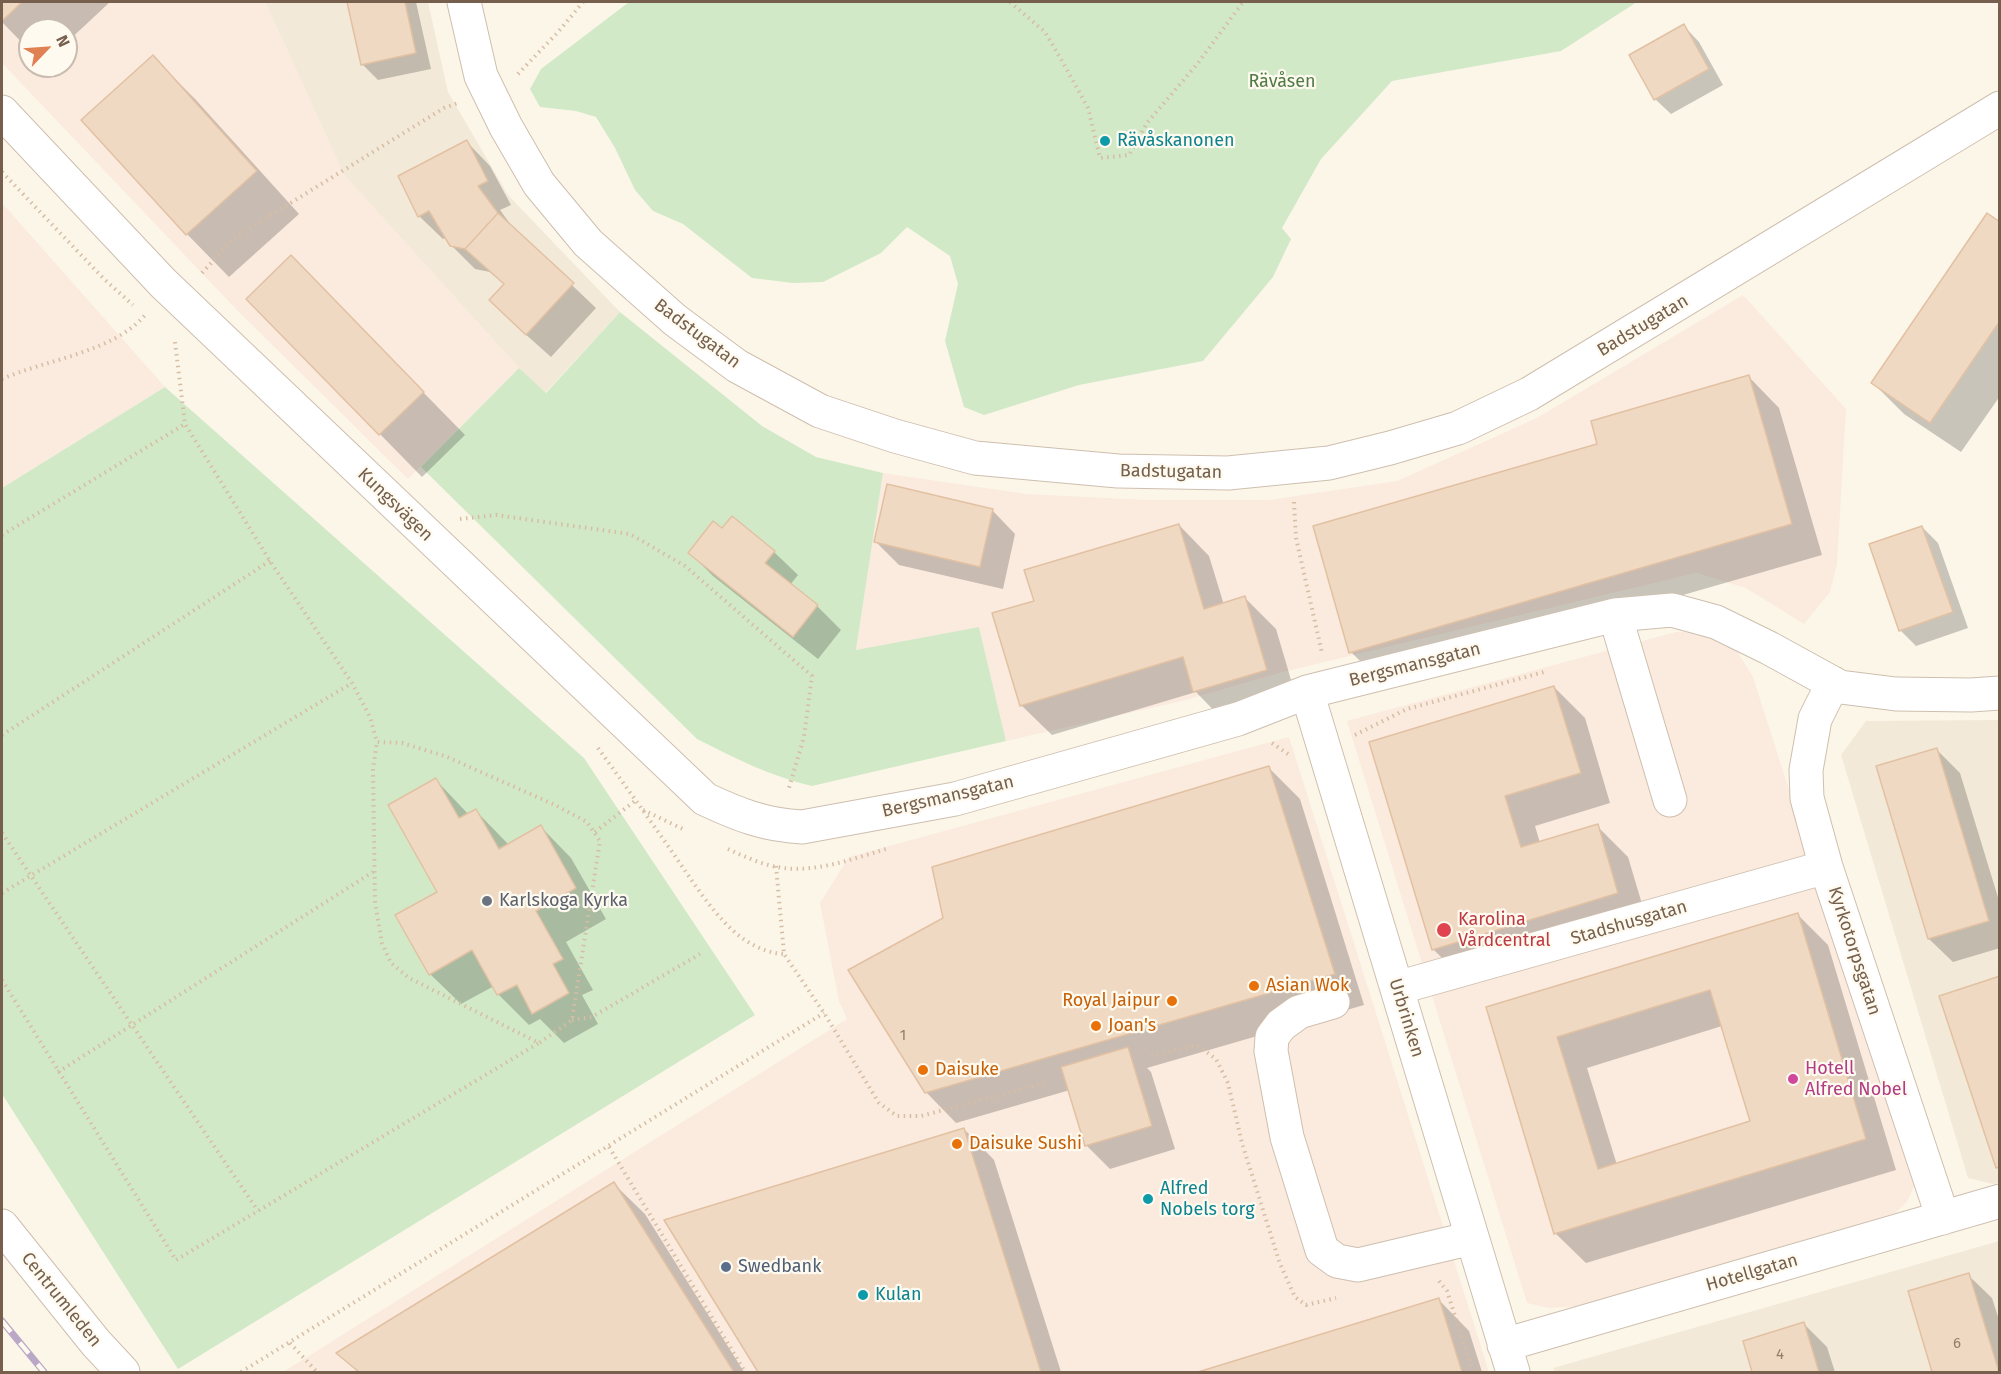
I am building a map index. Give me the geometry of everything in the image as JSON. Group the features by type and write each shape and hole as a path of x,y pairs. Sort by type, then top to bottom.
{"street":[{"name":"Badstugatan","path":"464,2 481,76 506,127 539,184 588,243 675,320 737,366 820,411 895,436 975,458 1118,471 1228,473 1329,463 1458,428 1529,394 2000,108"},
{"name":"Kungsvägen","path":"2,112 163,283 705,799 741,816 777,826 802,827 829,824"},
{"name":"Bergsmansgatan","path":"829,824 955,799 1238,718 1318,689 1615,615 1672,610 1716,622 1840,687 1896,694 2000,693"},
{"path":"1615,615 1670,800"},
{"name":"Kyrkotorpsgatan","path":"1833,683 1815,719 1806,770 1807,798 1826,867 1942,1218"},
{"name":"Urbrinken","path":"1318,689 1324,745 1509,1359"},
{"name":"Stadshusgatan","path":"1397,988 1826,867"},
{"path":"1333,1002 1299,1012 1281,1025 1272,1036 1271,1051 1287,1137 1322,1250 1337,1261 1358,1265 1472,1238"},
{"name":"Hotellgatan","path":"1509,1359 2000,1201"},
{"name":"Centrumleden","path":"2,1226 96,1343 123,1372"}],"path":[{"path":"517,74 559,31 583,2"},
{"path":"1010,2 1045,32 1066,68 1088,108 1100,158 1129,155 1147,123 1198,63 1243,2"},
{"path":"209,281 201,272 234,238 444,108"},
{"path":"2,379 23,369 89,351 137,324 145,315"},
{"path":"174,338 184,424 270,561 352,683 370,717 377,742 373,769 375,903 382,943 391,963 409,978 539,1043"},
{"path":"2,535 184,424"},
{"path":"1294,501 1296,538 1318,689"},
{"path":"414,523 496,515 630,534 684,566 812,676 804,737 777,826"},
{"path":"2,735 270,561"},
{"path":"1263,743 1272,743 1291,756 1359,734 1407,710 1545,671"},
{"path":"2,893 352,683"},
{"path":"377,742 402,743 445,756 555,805 587,822 595,832 600,841 599,853 572,1020"},
{"path":"595,832 636,800"},
{"path":"643,810 701,892 740,936 770,953 784,954"},
{"path":"2,833 258,1211"},
{"path":"895,847 837,863 798,868 776,867 784,954 824,1013 879,1103 897,1116 921,1116 1048,1082"},
{"path":"58,1072 373,872"},
{"path":"2,980 176,1260 539,1043 572,1020 592,1017 700,954"},
{"path":"241,1372 824,1013"},
{"path":"609,1147 745,1372"},
{"path":"290,1343 317,1372"}],"shaded area":[{"path":"2,2 265,2 344,175 519,368 408,479 236,309 2,63"},
{"path":"265,2 428,2 448,92 508,195 620,312 545,393 519,368 344,175"},
{"path":"2,203 165,387 2,488"},
{"path":"1743,295 1846,409 1837,564 1830,592 1804,624 1746,588 1696,573 1283,672 1186,700 1006,741 979,627 856,651 883,473 1026,494 1146,500 1269,500 1397,481 1537,418"},
{"path":"1676,632 1713,633 1732,643 1753,677 1915,1184 1907,1202 1895,1213 1580,1306 1549,1308 1527,1303 1347,721"},
{"path":"1999,720 1999,1183 1993,1184 1968,1178 1841,755 1866,721"},
{"path":"1289,737 1489,1372 283,1372 847,1019 839,1001 820,903 849,857"},
{"path":"1999,1241 1999,1372 1555,1372 1553,1368"}],"green space":[{"name":"Rävåsen","path":"629,2 1637,2 1561,51 1392,81 1321,159 1282,228 1291,239 1273,277 1203,361 1079,385 984,415 964,407 945,341 958,284 950,256 907,227 881,253 823,282 793,283 752,278 683,224 653,211 635,190 615,148 596,117 576,111 540,107 530,89 541,69"},
{"path":"620,312 762,426 816,457 883,473 856,650 979,627 1006,741 812,786 781,777 739,760 697,739 421,467 519,368 546,393"},
{"path":"165,387 584,758 755,1015 178,1369 2,1094 2,488"}],"building":[{"path":"2,2 22,2 2,21"},
{"path":"347,2 405,2 416,53 361,65"},
{"path":"1684,24 1709,69 1654,100 1629,55"},
{"path":"153,55 257,171 186,235 81,120"},
{"path":"467,140 488,181 478,186 498,213 465,249 450,246 429,211 418,217 398,176"},
{"path":"498,213 574,283 526,335 489,300 504,284 465,249"},
{"path":"1987,213 2000,222 2000,321 1930,423 1871,383"},
{"path":"291,255 424,392 379,435 246,299"},
{"path":"1749,375 1792,524 1349,653 1313,526 1597,444 1591,421"},
{"path":"887,484 993,509 980,567 874,542"},
{"path":"732,516 775,551 765,563 818,605 793,637 688,553 713,521 722,528"},
{"path":"1179,524 1204,609 1245,596 1267,670 1193,692 1183,657 1020,706 992,613 1034,601 1024,570"},
{"path":"1922,526 1953,612 1899,631 1869,544"},
{"path":"1554,686 1581,773 1505,796 1521,847 1598,824 1618,893 1432,950 1369,742"},
{"path":"1937,748 1989,921 1928,939 1876,766"},
{"path":"1269,766 1335,974 925,1093 848,970 943,918 932,867"},
{"name":"Karlskoga Kyrka","path":"436,778 459,818 476,809 499,849 541,825 576,888 536,911 563,959 553,964 569,993 532,1014 517,985 497,995 472,950 429,975 395,915 437,892 388,805"},
{"name":"Hotell Alfred Nobel","path":"1798,913 1866,1139 1554,1234 1486,1007","holes":["1710,990 1750,1121 1598,1169 1557,1037"]},
{"path":"2000,976 2000,1167 1996,1168 1939,996"},
{"path":"1128,1047 1152,1126 1085,1146 1061,1067"},
{"name":"Kulan","path":"964,1128 1041,1372 758,1372 664,1220"},
{"path":"614,1182 734,1372 359,1372 336,1353"},
{"path":"1969,1273 1999,1372 1932,1372 1908,1291"},
{"path":"1439,1298 1462,1372 1198,1372"},
{"path":"1804,1322 1819,1372 1752,1372 1743,1341"}],"railway":[{"path":"2,1321 44,1372"}],"place":[{"name":"Rävåskanonen","path":"1105,141"},
{"name":"Karlskoga Kyrka","path":"487,901"},
{"name":"Karolina Vårdcentral","path":"1444,930"},
{"name":"Asian Wok","path":"1254,986"},
{"name":"Royal Jaipur","path":"1172,1001"},
{"name":"Joan's","path":"1096,1026"},
{"name":"Daisuke","path":"923,1070"},
{"name":"Hotell Alfred Nobel","path":"1793,1079"},
{"name":"Daisuke Sushi","path":"957,1144"},
{"name":"Alfred Nobels torg","path":"1148,1199"},
{"name":"Swedbank","path":"726,1267"},
{"name":"Kulan","path":"863,1295"}]}
